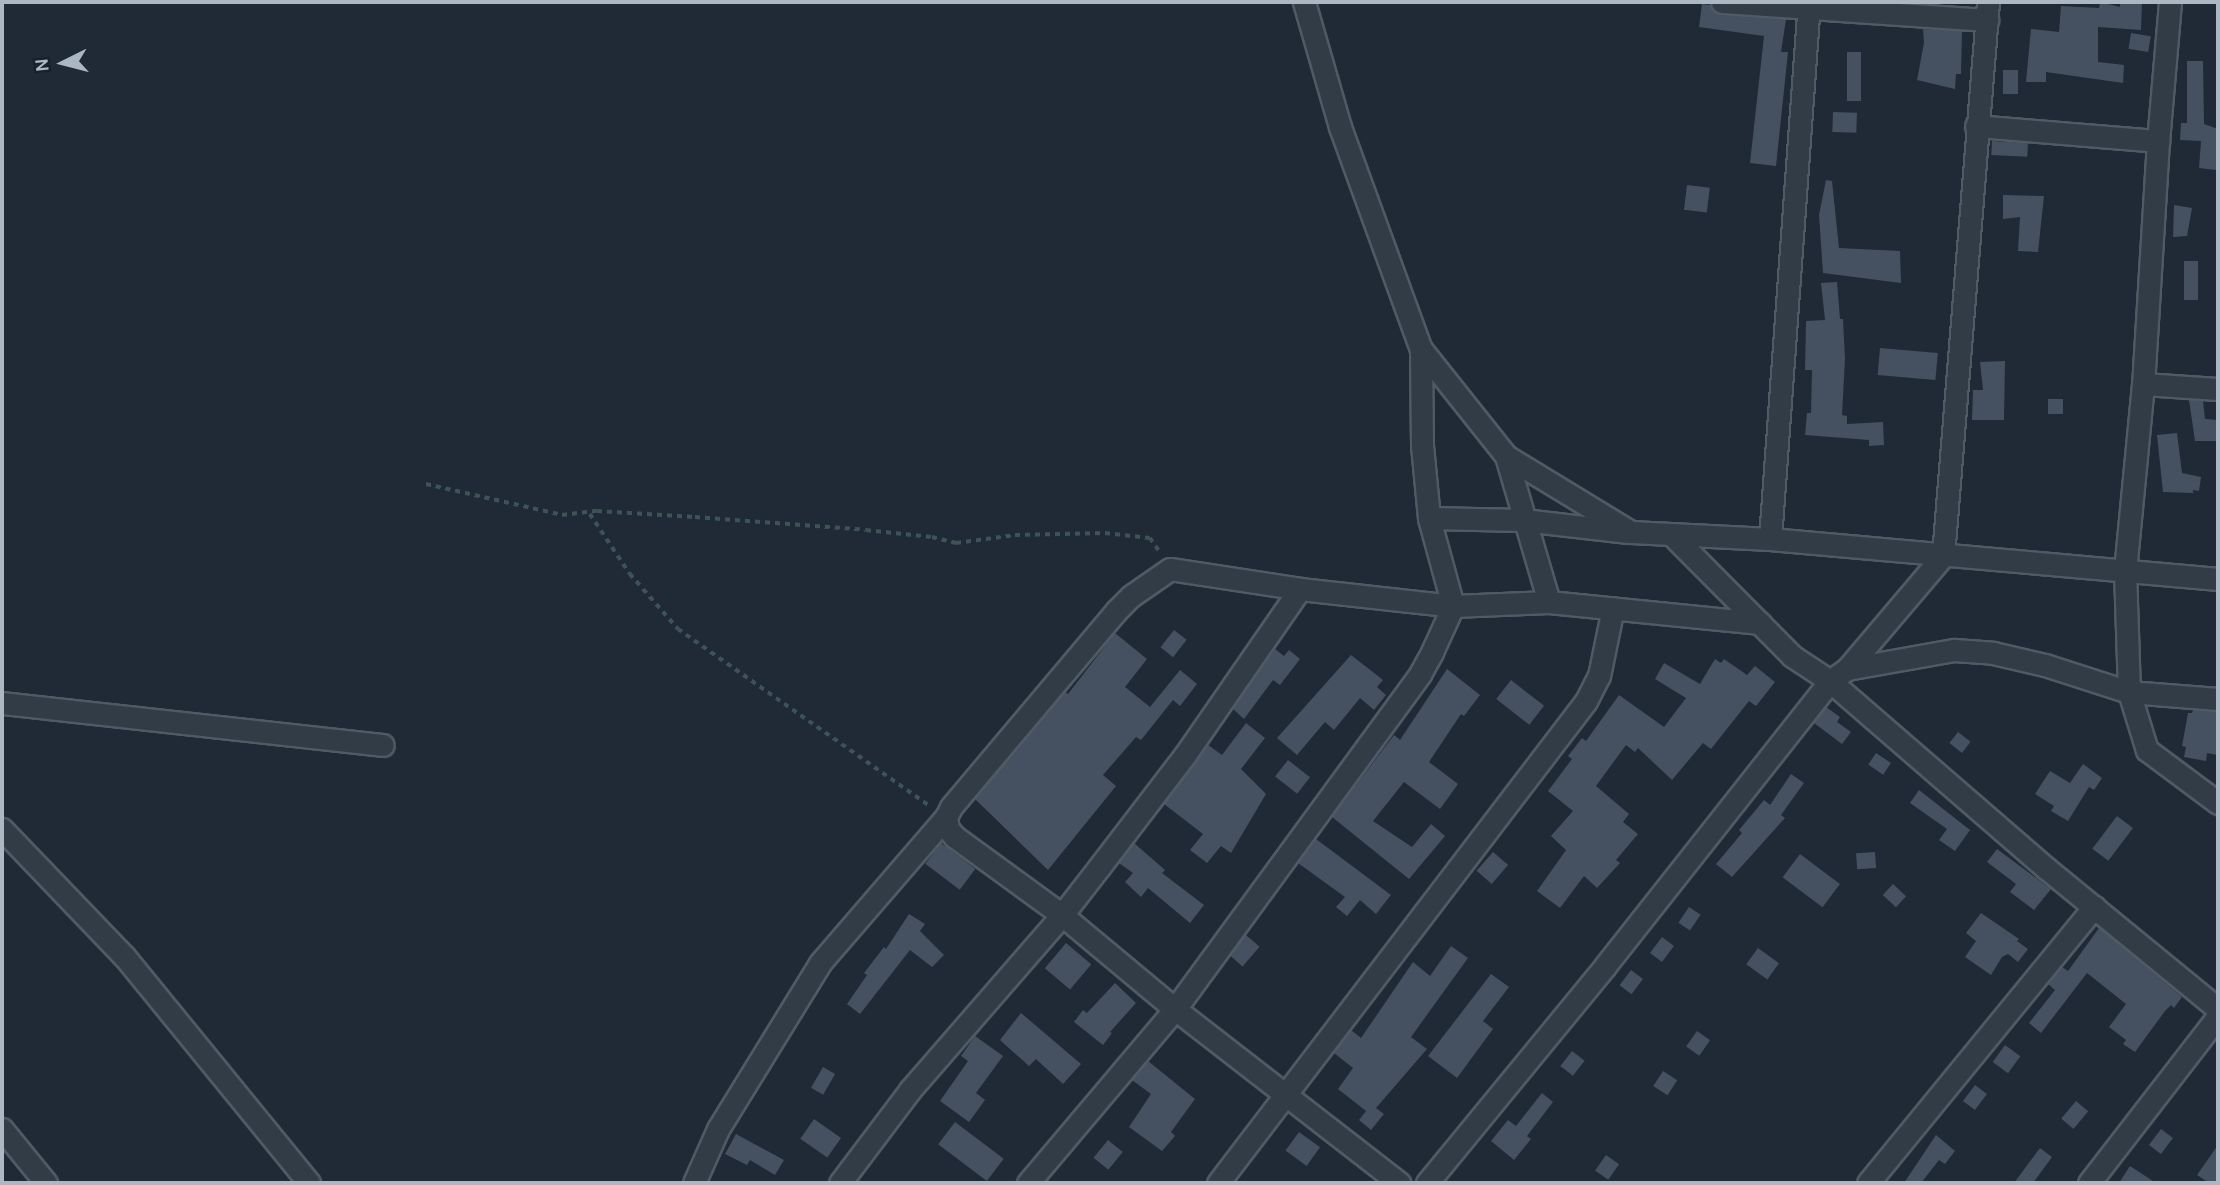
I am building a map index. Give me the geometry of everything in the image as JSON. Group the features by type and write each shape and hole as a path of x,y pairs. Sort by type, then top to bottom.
{"street":[{"path":"1028,1183 1175,1009 1420,674 1453,606 1429,518 1422,445 1420,349 1340,127 1304,2"},
{"path":"1427,1183 1838,675 1942,556 1976,126 1988,11 1722,2"},
{"path":"2170,2 2158,141 2143,384 2125,572 2129,692 2147,750 2218,803"},
{"path":"1770,539 1809,6"},
{"path":"1976,126 2158,141"},
{"path":"1420,349 1506,456 1631,532"},
{"path":"2143,384 2218,389"},
{"path":"1506,456 1549,603"},
{"path":"1429,518 1523,520 1673,536 1770,539 2218,579"},
{"path":"1673,536 1791,656 1838,675 2094,908 2216,1005 2089,1183"},
{"path":"694,1183 718,1129 820,962 946,817 951,807 1116,611 1170,569 1300,589 1453,606 1549,603 1760,623"},
{"path":"840,1183 910,1090 1062,915 1185,755 1300,589"},
{"path":"1218,1183 1586,701 1599,676 1613,608"},
{"path":"1838,675 1954,650 1993,653 2045,665 2129,692 2218,699"},
{"path":"2,703 383,744"},
{"path":"946,817 948,829 955,837 1062,915 1175,1009 1399,1183"},
{"path":"2,829 124,956 309,1183"},
{"path":"1868,1183 2094,908"},
{"path":"2,1129 46,1183"}],"path":[{"path":"426,484 562,515 597,511 695,517 880,531 956,542 1015,535 1105,533 1150,538 1170,569"},
{"path":"590,514 630,575 678,629 946,817"}],"building":[{"path":"2100,2 2120,7 2120,2 2142,2 2141,30 2098,27 2098,62 2124,65 2123,83 2046,72 2046,82 2026,82 2031,29 2059,32 2061,6 2099,8"},
{"path":"1702,4 1710,5 1714,12 1721,15 1786,19 1781,52 1788,52 1776,166 1750,163 1764,36 1699,27"},
{"path":"1923,29 1962,31 1961,74 1956,74 1955,89 1917,80 1924,43"},
{"path":"2131,33 2151,36 2148,52 2128,49"},
{"path":"1847,52 1861,52 1861,101 1847,101"},
{"path":"2187,61 2203,61 2204,124 2218,129 2216,170 2199,168 2201,141 2180,140 2181,123 2187,123"},
{"path":"2003,70 2018,70 2018,94 2003,94"},
{"path":"1833,112 1857,113 1856,133 1832,132"},
{"path":"1992,141 2028,143 2027,157 1991,155"},
{"path":"1826,180 1832,181 1839,248 1900,251 1901,283 1823,273 1819,215"},
{"path":"1687,185 1710,188 1707,213 1684,210"},
{"path":"2003,195 2044,196 2038,252 2018,251 2020,217 2003,219"},
{"path":"2174,205 2192,208 2187,236 2173,237"},
{"path":"2184,261 2198,261 2198,300 2184,300"},
{"path":"1837,282 1840,319 1843,319 1845,359 1842,415 1847,416 1847,424 1883,422 1884,445 1869,446 1869,440 1805,435 1807,413 1811,413 1812,370 1805,370 1806,321 1825,320 1821,283"},
{"path":"1880,348 1938,353 1935,380 1878,375"},
{"path":"2005,361 2004,420 1972,420 1973,390 1983,390 1980,362"},
{"path":"2048,399 2063,399 2063,414 2048,414"},
{"path":"2189,400 2203,401 2205,419 2218,420 2218,441 2195,441"},
{"path":"2177,433 2182,473 2201,477 2199,491 2193,490 2193,493 2163,492 2157,435"},
{"path":"1174,630 1187,640 1173,657 1160,647"},
{"path":"1115,633 1147,659 1125,687 1150,707 1180,670 1197,684 1180,706 1173,700 1141,740 1136,737 1103,775 1116,786 1048,870 975,799 1065,692 1068,694"},
{"path":"1275,649 1284,656 1289,650 1300,659 1280,685 1273,680 1244,719 1233,709"},
{"path":"1351,655 1383,680 1377,687 1386,695 1374,710 1360,698 1334,730 1325,722 1297,755 1277,738"},
{"path":"1715,659 1721,663 1724,659 1747,675 1755,666 1775,682 1756,706 1749,701 1711,749 1703,743 1672,780 1638,748 1635,752 1626,745 1596,786 1629,814 1623,822 1638,834 1616,860 1620,863 1597,888 1584,876 1560,908 1537,891 1566,850 1551,836 1573,811 1548,791 1572,759 1568,756 1582,738 1586,741 1619,695 1664,727 1686,698 1655,679 1664,663 1700,684"},
{"path":"1447,669 1480,695 1464,716 1461,714 1429,762 1458,784 1440,809 1404,782 1373,821 1412,847 1431,824 1445,836 1409,879 1332,817 1394,735 1400,740"},
{"path":"1511,680 1544,706 1529,725 1496,699"},
{"path":"1826,707 1840,717 1837,722 1851,732 1842,744 1814,723"},
{"path":"2193,710 2218,712 2218,755 2207,753 2206,761 2184,757 2186,747 2182,746 2188,713"},
{"path":"1246,723 1265,738 1241,769 1266,794 1231,853 1221,846 1207,863 1190,850 1203,834 1164,804 1208,745 1222,755"},
{"path":"1958,732 1971,742 1962,753 1949,743"},
{"path":"1876,753 1891,763 1883,775 1868,765"},
{"path":"1288,760 1310,777 1297,794 1275,777"},
{"path":"2083,764 2102,778 2094,790 2089,787 2068,821 2051,811 2054,806 2035,794 2050,771 2070,783"},
{"path":"1791,774 1804,783 1781,815 1785,818 1732,877 1716,864 1742,833 1739,830 1764,800 1770,805"},
{"path":"1919,790 1970,830 1955,851 1939,840 1947,829 1910,803"},
{"path":"2117,816 2133,828 2108,861 2092,849"},
{"path":"1316,839 1391,895 1376,914 1360,900 1347,916 1336,907 1345,897 1298,863"},
{"path":"941,843 975,869 960,890 925,864"},
{"path":"1134,843 1165,870 1162,873 1204,905 1190,923 1148,888 1141,897 1125,882 1133,873 1119,863"},
{"path":"1997,849 2051,889 2034,910 2010,892 2016,884 1987,862"},
{"path":"1493,852 1508,865 1492,884 1477,871"},
{"path":"1875,852 1876,868 1857,869 1856,853"},
{"path":"1800,854 1840,884 1822,907 1783,877"},
{"path":"1893,884 1906,896 1896,907 1883,895"},
{"path":"1689,907 1701,915 1690,931 1678,923"},
{"path":"1981,913 2019,939 2017,941 2028,949 2018,962 2008,954 2002,957 1991,975 1965,957 1976,941 1966,933"},
{"path":"909,914 925,924 920,931 944,955 932,967 910,950 860,1014 847,1004 867,975 864,973 884,947 886,949"},
{"path":"2099,928 2182,997 2174,1008 2171,1005 2165,1011 2135,1052 2123,1044 2126,1040 2109,1027 2126,1004 2087,973 2041,1033 2029,1023 2055,990 2048,984 2062,967 2068,971"},
{"path":"1246,935 1260,947 1243,966 1229,955"},
{"path":"1662,937 1674,946 1662,962 1650,953"},
{"path":"1066,943 1091,964 1070,989 1045,968"},
{"path":"1451,946 1468,958 1411,1037 1427,1049 1376,1108 1384,1114 1371,1130 1359,1120 1366,1111 1338,1089 1353,1068 1334,1053 1351,1030 1361,1038 1413,962 1430,976"},
{"path":"1758,948 1779,963 1767,979 1746,964"},
{"path":"1631,970 1643,979 1632,994 1620,985"},
{"path":"1491,974 1509,987 1483,1021 1493,1029 1457,1078 1428,1056"},
{"path":"1115,983 1136,1003 1110,1032 1112,1033 1103,1045 1074,1022 1083,1010 1087,1013"},
{"path":"1021,1013 1081,1064 1063,1084 1036,1059 1029,1066 1000,1040"},
{"path":"1697,1031 1710,1040 1699,1056 1686,1047"},
{"path":"975,1036 1003,1056 976,1093 985,1100 969,1122 940,1101 968,1061 961,1056"},
{"path":"2005,1045 2020,1056 2008,1073 1993,1062"},
{"path":"1572,1051 1585,1061 1573,1076 1560,1066"},
{"path":"1148,1061 1195,1099 1171,1132 1175,1136 1162,1151 1129,1127 1151,1094 1132,1080"},
{"path":"823,1067 835,1074 823,1095 811,1088"},
{"path":"1663,1071 1677,1080 1667,1095 1653,1086"},
{"path":"1975,1085 1987,1094 1975,1110 1963,1101"},
{"path":"1542,1093 1553,1102 1527,1136 1531,1139 1514,1160 1491,1141 1508,1120 1516,1126"},
{"path":"2076,1101 2088,1111 2073,1129 2061,1119"},
{"path":"814,1119 841,1138 827,1158 800,1139"},
{"path":"955,1122 1004,1159 987,1181 938,1144"},
{"path":"2161,1129 2173,1138 2161,1154 2149,1145"},
{"path":"1299,1132 1320,1147 1307,1166 1285,1151"},
{"path":"736,1134 784,1160 775,1175 750,1160 747,1165 725,1154"},
{"path":"1936,1135 1955,1151 1945,1164 1939,1160 1921,1183 1904,1183"},
{"path":"1108,1140 1123,1152 1108,1170 1094,1158"},
{"path":"2218,1145 2218,1183 2209,1183 2197,1175"},
{"path":"2040,1148 2052,1157 2033,1183 2014,1183"},
{"path":"1606,1155 1619,1164 1608,1180 1595,1171"},
{"path":"2130,1166 2156,1183 2119,1183"}]}
